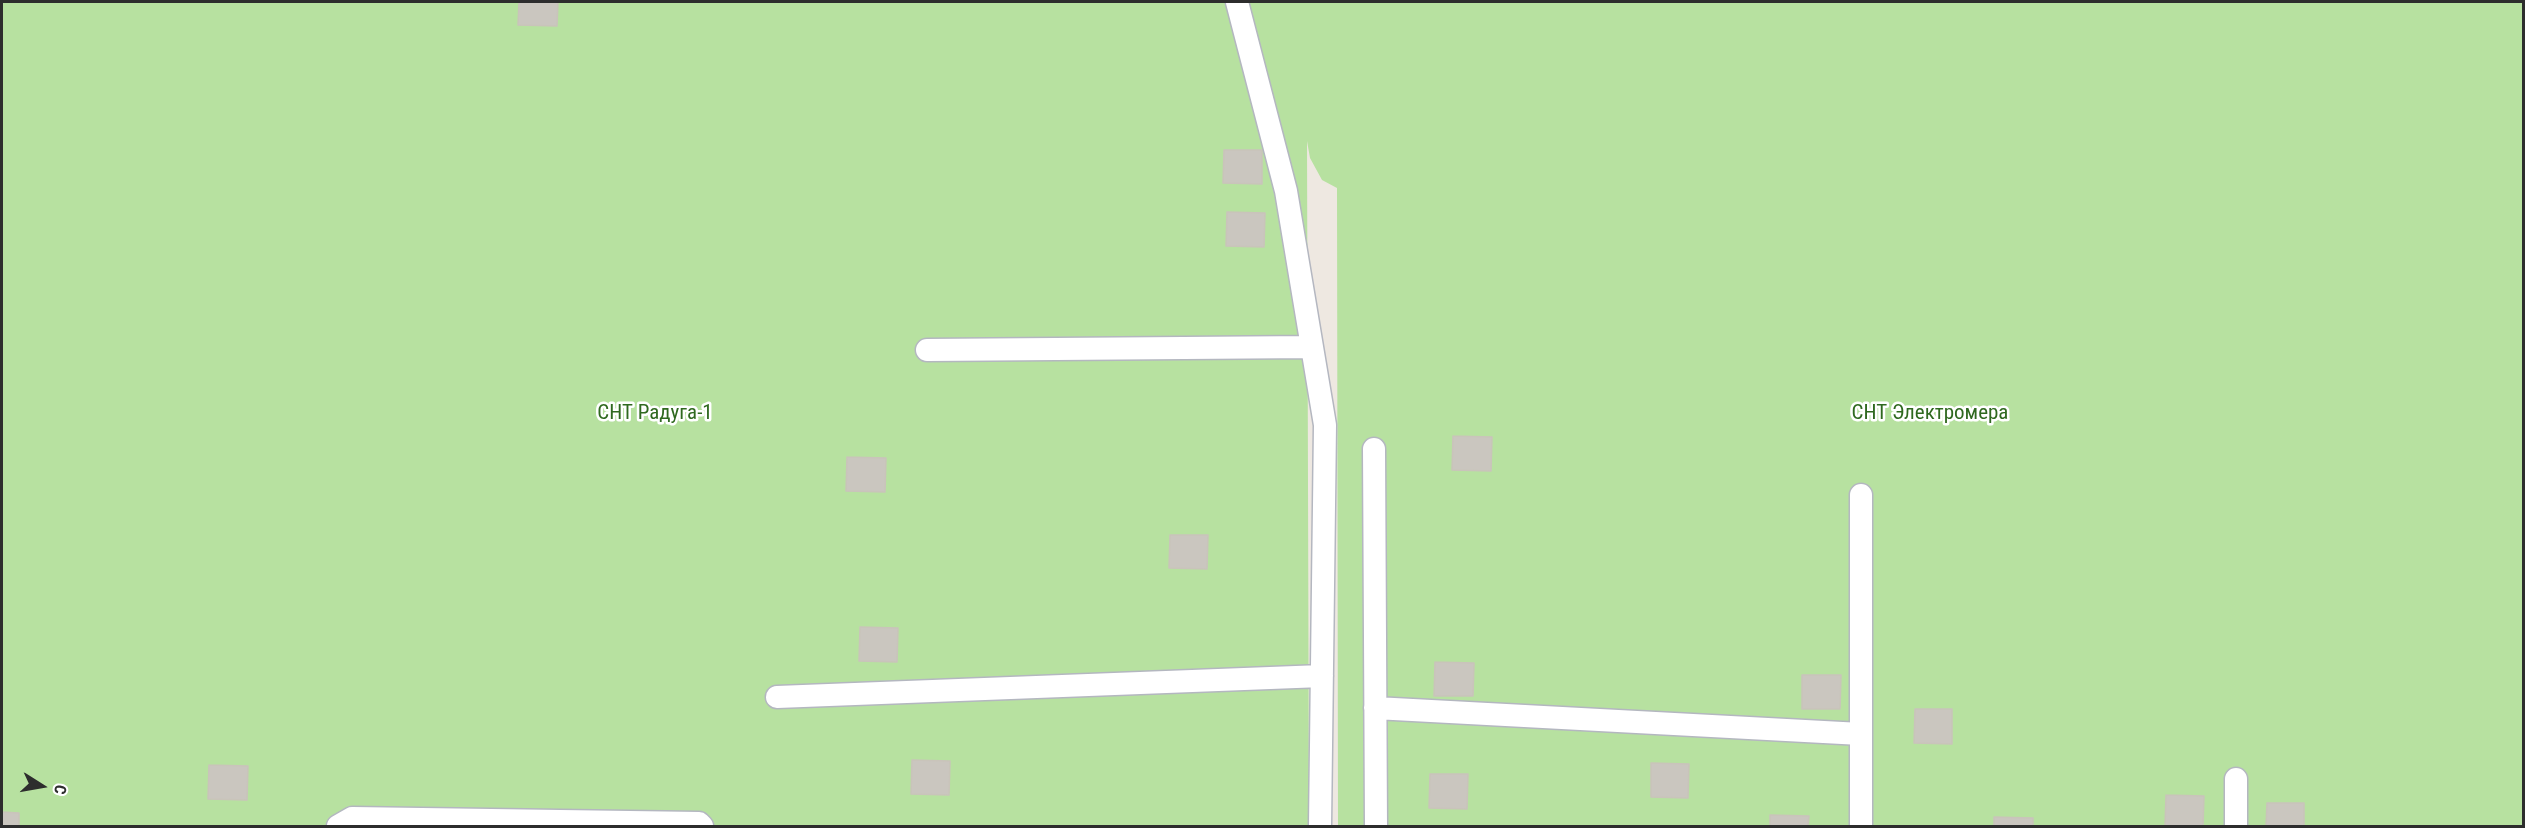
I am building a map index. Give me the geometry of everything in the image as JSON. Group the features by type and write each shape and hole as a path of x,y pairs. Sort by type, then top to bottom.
{"lane":[{"path":"1237,2 1286,191 1325,425 1320,826"},
{"path":"927,350 1312,347"},
{"path":"1374,449 1376,826"},
{"path":"1861,495 1861,826"},
{"path":"777,697 1322,676"},
{"path":"1375,708 1861,735"},
{"path":"2236,779 2236,826"},
{"path":"338,826 352,818 397,822 699,823 702,826"}],"green space":[{"path":"2,2 2523,2 2523,826 1338,826 1337,188 1322,180 1310,158 1307,141 1309,826 2,826"}],"building":[{"path":"519,2 558,2 557,26 518,25"},
{"path":"1224,150 1262,150 1262,184 1223,183"},
{"path":"1227,212 1265,213 1264,247 1226,246"},
{"path":"1453,436 1492,437 1491,471 1452,470"},
{"path":"847,457 886,458 885,492 846,491"},
{"path":"1170,535 1208,535 1207,569 1169,568"},
{"path":"860,627 898,628 897,662 859,661"},
{"path":"1435,662 1474,663 1473,696 1434,696"},
{"path":"1802,675 1841,675 1840,709 1802,709"},
{"path":"1915,709 1952,709 1952,744 1914,743"},
{"path":"912,760 950,761 949,795 911,794"},
{"path":"1651,763 1689,764 1688,798 1651,797"},
{"path":"209,765 248,766 247,800 208,799"},
{"path":"1430,774 1468,774 1467,809 1429,808"},
{"path":"2166,795 2204,796 2203,826 2165,826"},
{"path":"2267,803 2304,803 2304,826 2266,826"},
{"path":"2,812 19,813 19,826 2,826"},
{"path":"1770,815 1809,816 1808,826 1770,826"},
{"path":"1994,817 2033,818 2033,826 1994,826"}],"park label":[{"name":"СНТ Радуга-1","path":"655,414"},
{"name":"СНТ Электромера","path":"1930,414"}]}
